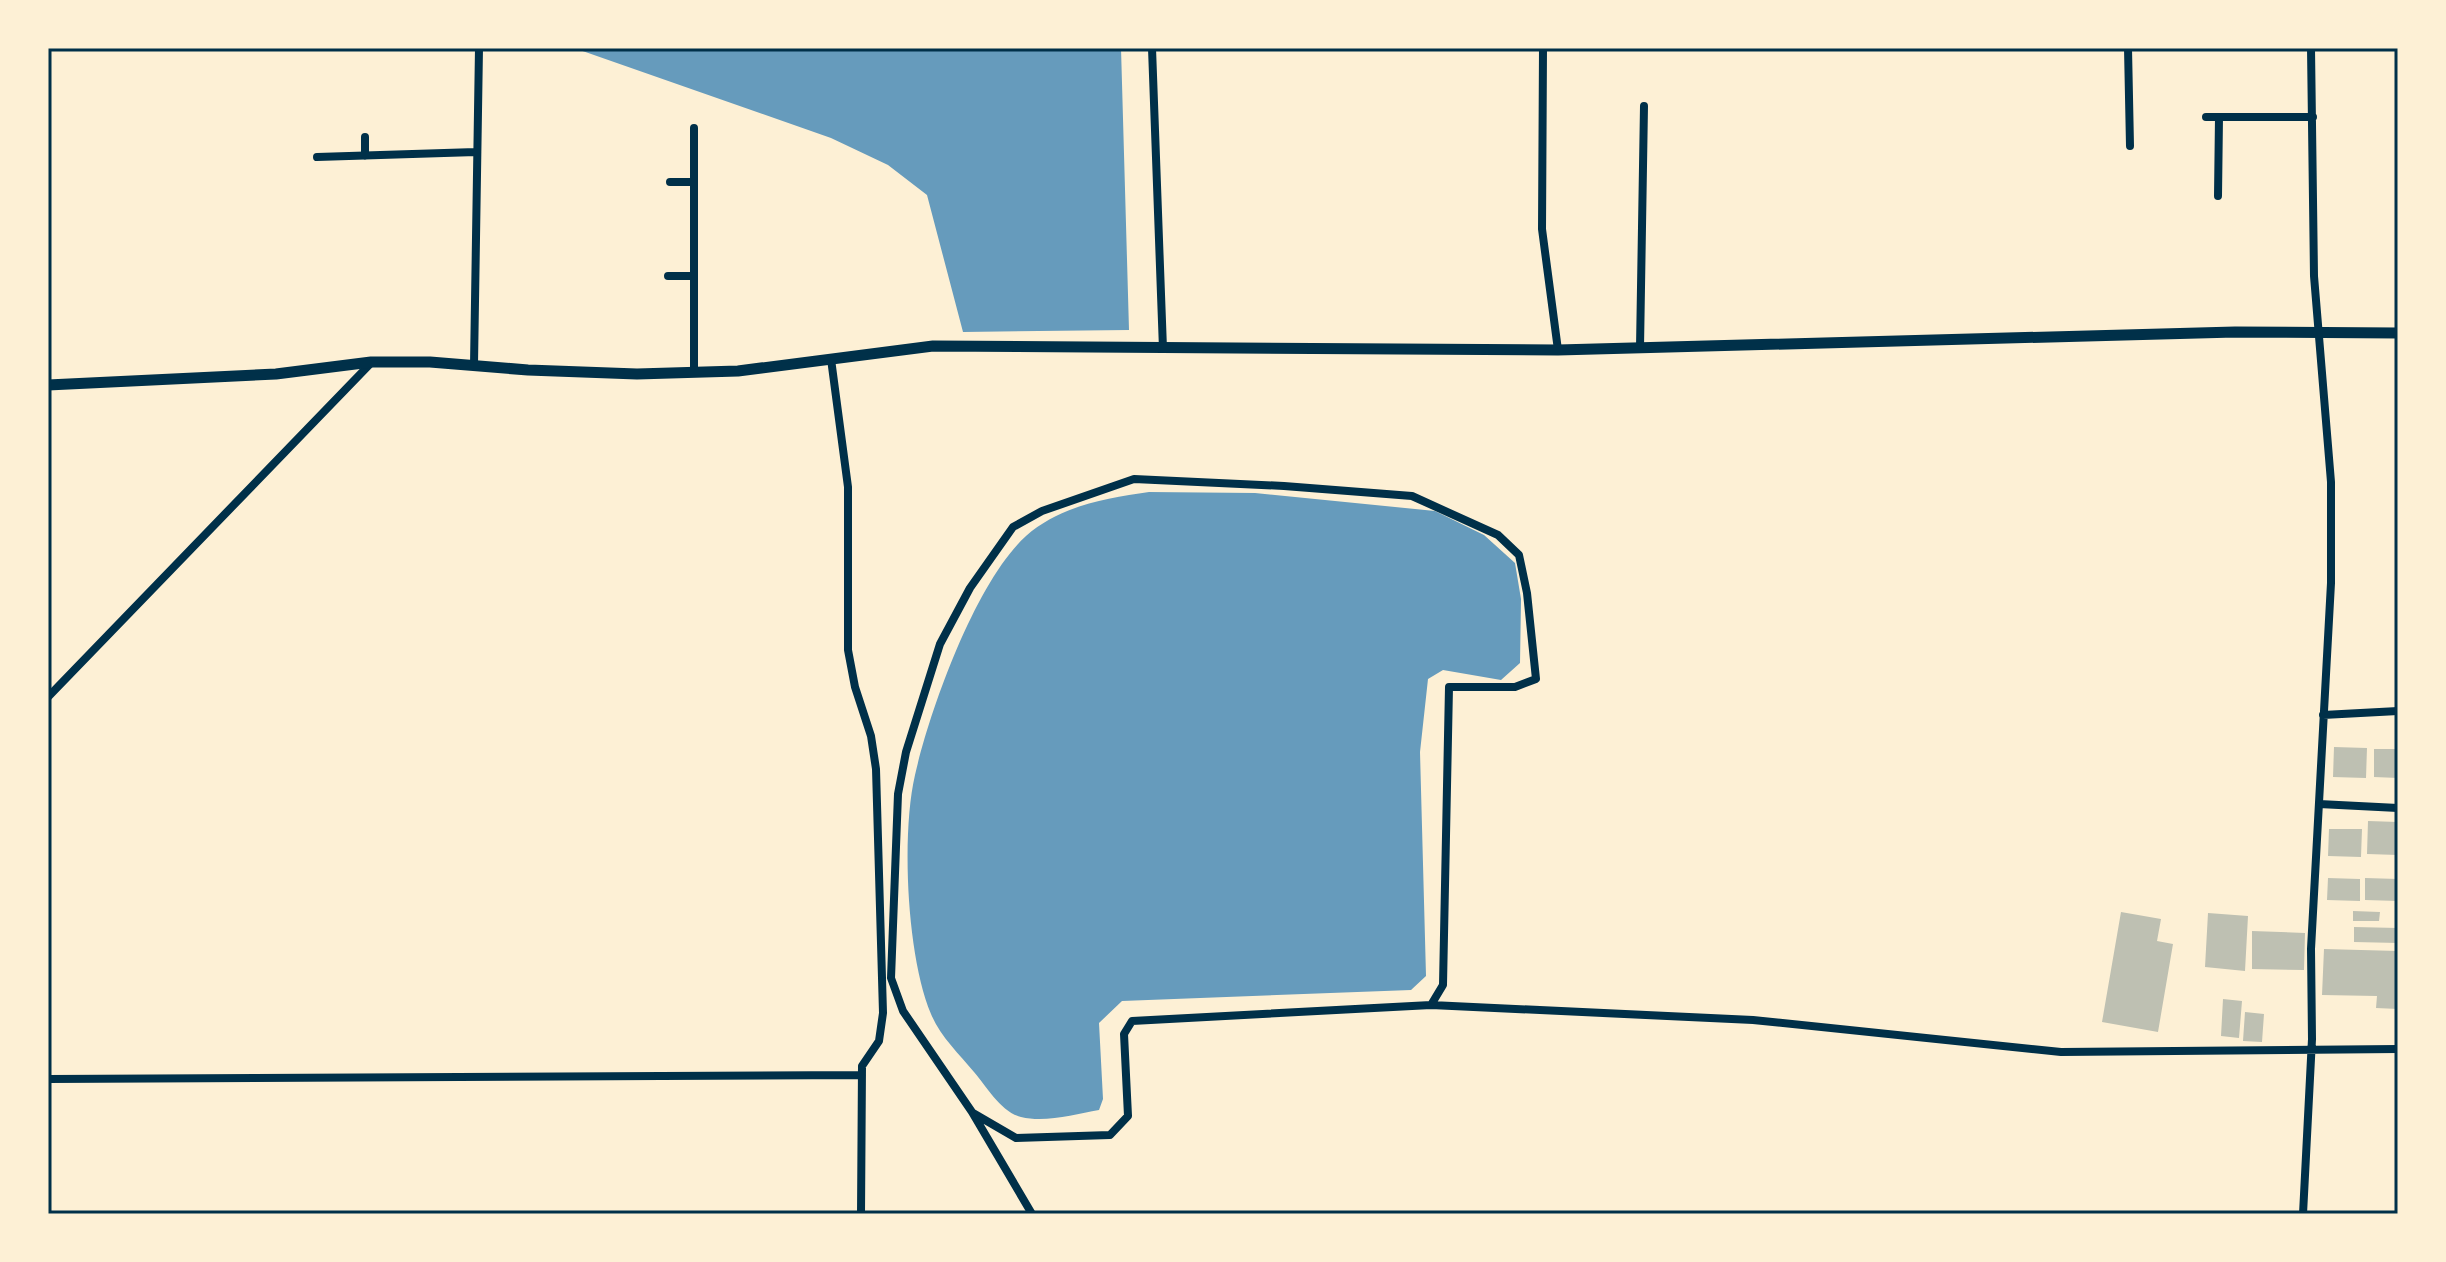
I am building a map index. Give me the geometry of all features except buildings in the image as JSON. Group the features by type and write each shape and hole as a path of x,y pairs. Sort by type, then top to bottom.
{"street":[{"path":"474,365 479,48"},
{"path":"1152,48 1163,349"},
{"path":"1543,48 1542,229 1558,350"},
{"path":"2128,48 2130,146"},
{"path":"2303,1214 2331,583 2331,482 2317,333 2311,48"},
{"path":"1640,348 1644,106"},
{"path":"2206,117 2313,117"},
{"path":"2218,196 2219,117"},
{"path":"694,128 694,372"},
{"path":"365,137 365,156"},
{"path":"317,157 476,152"},
{"path":"670,182 693,182"},
{"path":"668,276 692,276"},
{"path":"48,385 276,374 371,362 543,371 738,371 933,346 1558,350 2398,333"},
{"path":"831,359 848,487 848,650 855,687 871,736 878,824 883,1013 879,1041 862,1066 861,1214"},
{"path":"48,697 371,362"},
{"path":"1032,1214 972,1112 903,1011 891,978 898,794 906,752 940,644 970,588 1013,527 1055,506 1134,479 1412,496 1498,535 1519,555 1527,593 1536,679 1515,687 1449,687 1443,985 1431,1005"},
{"path":"2323,715 2398,711"},
{"path":"2319,804 2398,808"},
{"path":"972,1112 1016,1138 1110,1135 1128,1116 1124,1034 1132,1021 1431,1005 1753,1020 2061,1052 2398,1049"},
{"path":"48,1079 862,1075"}],"water":[{"path":"574,48 1121,48 1129,330 963,332 927,195 888,165 831,138"},
{"path":"1149,492 1255,493 1435,511 1484,535 1515,563 1521,599 1520,663 1501,680 1443,670 1428,679 1420,752 1426,976 1411,990 1122,1001 1099,1023 1103,1099 1099,1110 1031,1119 1014,1114 1001,1105 945,1037 931,1014 916,961 909,896 908,830 915,775 957,648 1007,556 1039,526 1069,510"}]}
